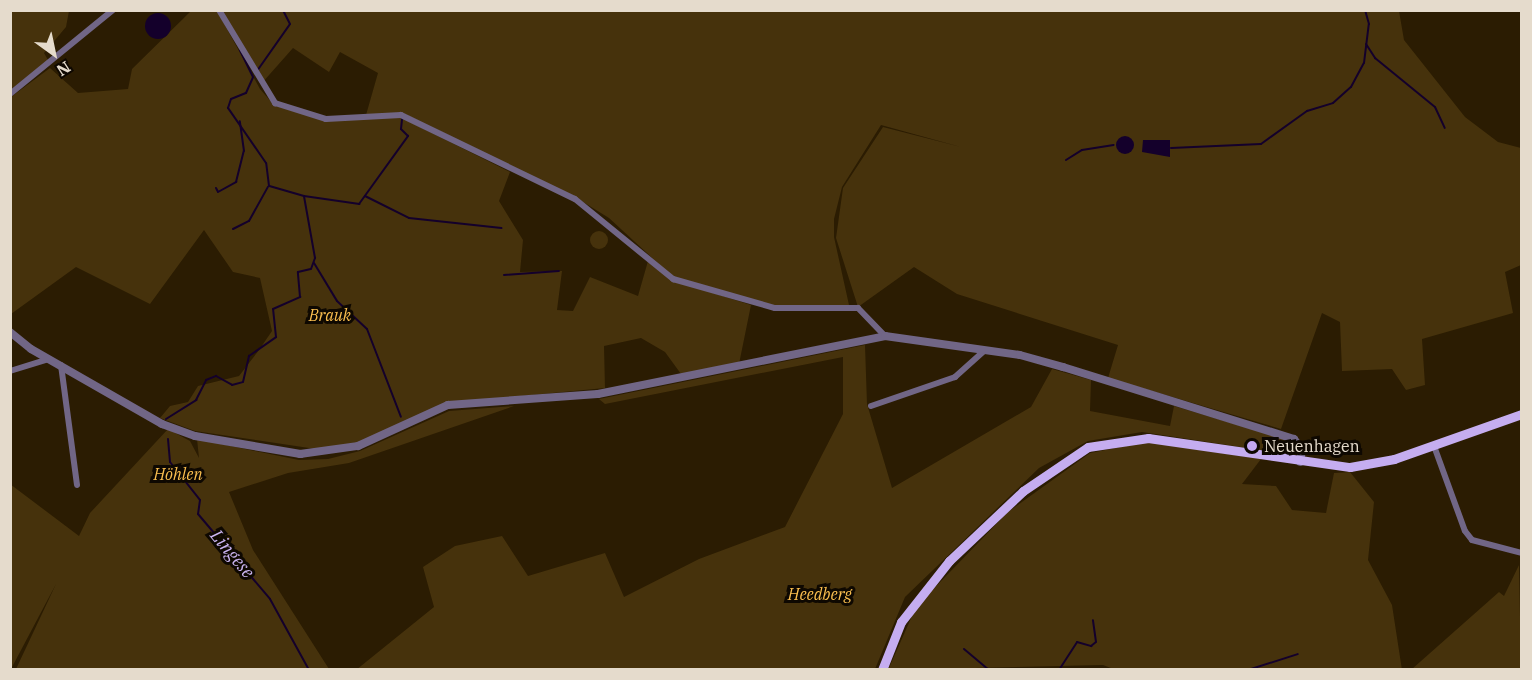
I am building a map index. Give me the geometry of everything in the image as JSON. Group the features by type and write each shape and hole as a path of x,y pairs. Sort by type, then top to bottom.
{"main road":[{"path":"882,669 901,622 942,569 1023,491 1088,447 1148,438 1300,462 1350,467 1434,446 1521,414"}],"street":[{"path":"10,94 113,10"},
{"path":"219,10 274,104 326,119 401,115 574,199 673,279 775,308 858,308 885,336"},
{"path":"10,332 49,359 162,424 195,436 300,454 329,454 358,446 448,405 598,394 885,336 1020,355 1294,440 1302,450 1300,462"},
{"path":"871,406 955,377 984,351"},
{"path":"10,371 49,359"},
{"path":"61,365 77,485"},
{"path":"1434,446 1472,540 1521,553"}],"green space":[{"name":"Brauk","path":"192,10 217,11 260,89 274,105 325,121 400,117 510,172 499,201 523,240 520,272 562,271 557,310 573,311 590,277 638,296 648,261 672,280 751,305 739,364 681,374 665,352 641,338 604,346 605,388 449,403 358,444 329,451 195,431 160,418 170,406 188,402 198,386 239,376 259,350 272,331 260,278 233,272 204,230 150,304 76,267 11,314 11,97 50,68 78,93 128,89 132,69"},
{"path":"11,11 69,11 66,27 44,53 48,60 11,90"},
{"path":"221,11 1399,11 1404,40 1465,117 1498,142 1521,148 1521,265 1505,272 1513,313 1422,339 1425,385 1406,390 1392,369 1342,371 1340,322 1322,313 1281,429 1108,378 1118,345 957,294 914,267 858,307 836,238 843,188 883,127 961,147 881,125 842,187 834,219 834,237 849,305 780,307 674,278 609,218 575,197 403,113 366,115 378,73 340,52 329,72 293,48 262,83"},
{"path":"599,231 607,236 608,240 603,248 599,249 591,244 590,240 595,232"},
{"name":"Heedberg","path":"865,345 867,404 892,488 1031,407 1052,369 1091,380 1090,411 1170,426 1174,406 1291,441 1298,449 1294,455 1142,432 1088,441 1039,468 905,597 875,669 356,670 434,607 423,567 455,546 502,536 528,576 605,553 624,597 699,559 785,527 843,414 843,357 605,404 599,399"},
{"name":"Höhlen","path":"514,406 349,463 288,473 229,492 253,550 329,669 16,669 56,584 11,669 10,484 79,536 90,513 168,429 190,441 199,458 197,439 299,460 328,459 360,451 449,411"},
{"path":"1147,442 1261,459 1242,484 1276,486 1292,510 1326,513 1334,473 1350,472 1374,502 1368,560 1392,605 1402,670 1116,670 1103,665 888,670 916,607 1008,512 1090,453"},
{"path":"1519,565 1521,669 1412,669 1499,592 1504,596"}],"shaded area":[{"path":"158,13 167,17 171,26 167,35 158,39 149,35 145,26 149,17"},
{"path":"1121,136 1129,136 1134,141 1132,152 1121,154 1116,149 1116,141"},
{"path":"1143,140 1170,140 1170,157 1142,152"}],"waterway":[{"name":"Lingese","path":"257,71 290,24 283,10"},
{"path":"1171,148 1261,144 1307,111 1333,103 1351,87 1364,63 1369,24 1365,10"},
{"path":"1366,44 1375,58 1435,107 1445,128"},
{"name":"Lingese","path":"166,419 196,400 206,380 216,376 232,385 243,382 249,356 276,337 273,309 300,297 298,272 311,269 315,258 304,196 269,186 266,163 228,108 231,99 246,93 253,77 240,50"},
{"path":"304,196 359,204 408,136 401,129 402,119"},
{"path":"216,188 218,192 236,182 244,151 240,121"},
{"path":"1066,160 1082,150 1114,145"},
{"path":"233,229 249,221 268,187"},
{"path":"365,196 409,218 501,228"},
{"path":"314,263 337,301 367,329 401,417"},
{"path":"504,275 559,271"},
{"name":"Lingese","path":"168,439 170,462 200,500 198,514 270,599 309,670"},
{"path":"1059,670 1077,642 1091,646 1096,642 1093,620"},
{"path":"964,649 989,670"},
{"path":"1223,670 1251,669 1298,654"}],"place":[{"name":"Neuenhagen","path":"1252,446"}]}
